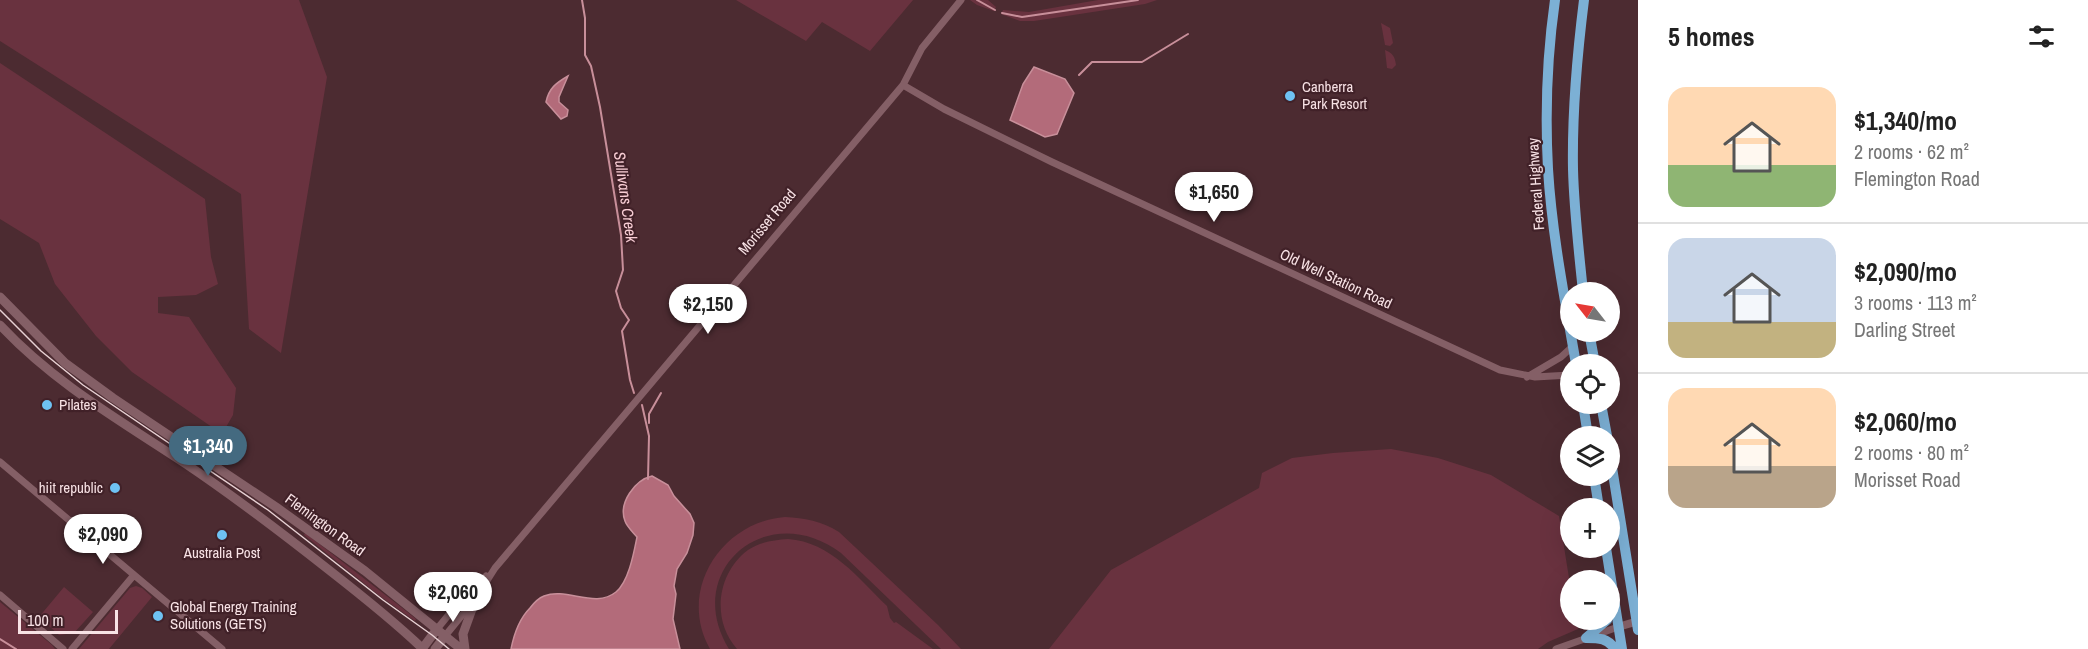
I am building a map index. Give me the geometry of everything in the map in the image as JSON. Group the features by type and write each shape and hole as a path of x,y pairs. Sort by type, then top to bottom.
{"highway":[{"name":"Federal Highway","path":"1555,0 1548,78 1548,170 1554,230 1574,354"},
{"path":"1582,282 1573,171 1573,136 1576,65 1584,0"},
{"path":"1615,486 1638,624"},
{"path":"1630,580 1638,592"},
{"path":"1586,638 1595,630"},
{"path":"1619,630 1622,649"},
{"path":"1586,638 1604,638 1615,649"}],"main road":[{"name":"Flemington Road","path":"0,297 65,363 284,513 365,572 463,649"},
{"path":"0,305 47,350 65,363"},
{"name":"Flemington Road","path":"0,325 63,383 114,419 187,465 281,532 395,623 423,649"},
{"path":"463,649 463,634 476,598"},
{"name":"Morisset Road","path":"423,649 437,629"},
{"path":"435,649 445,636"}],"street":[{"name":"Morisset Road","path":"437,629 460,601 495,568 903,85 922,48 961,0"},
{"name":"Old Well Station Road","path":"903,85 944,109 1073,172 1500,370 1542,378 1560,376"},
{"path":"1527,376 1561,357 1573,346"},
{"path":"0,462 222,649"},
{"name":"Morisset Road","path":"445,636 476,598 495,568"},
{"path":"72,649 134,575"},
{"path":"0,595 63,649"},
{"path":"1620,627 1638,624"},
{"path":"1556,649 1609,630"}],"shaded area":[{"path":"0,0 299,0 327,77 281,353 249,329 241,194 0,41"},
{"path":"736,0 913,0 870,51 822,22 806,41"},
{"path":"970,0 988,0 996,7 994,11"},
{"path":"1098,0 1157,0 1145,4 1034,21 1020,21 1001,14 1003,10 1029,12"},
{"path":"1381,23 1390,28 1393,43 1390,46 1385,45"},
{"path":"1385,50 1390,52 1394,58 1396,65 1392,69 1387,68"},
{"path":"0,63 205,199 211,257 218,284 196,295 158,297 158,313 189,317 236,388 233,415 222,434 132,372 96,336 55,284 39,243 0,219"},
{"path":"1034,67 1065,79 1074,93 1057,134 1045,137 1010,120 1023,84"},
{"path":"568,76 559,97 559,102 568,110 567,116 561,119 546,102 554,86"},
{"path":"1391,449 1438,458 1491,475 1559,516 1560,558 1566,558 1568,570 1560,570 1560,630 1576,630 1538,649 1049,649 1111,570 1259,488 1262,473 1292,458"},
{"path":"652,476 668,485 694,523 693,535 687,553 677,569 674,586 676,594 673,619 680,649 511,649 520,622 534,603 542,597 562,594 599,599 608,597 621,587 630,566 637,537 626,523 623,514 624,507 634,487"},
{"path":"785,517 813,521 839,532 961,649 941,649 841,553 813,538 786,533 760,538 739,551 724,570 716,593 717,620 729,649 710,649 701,627 699,605 702,583 711,563 724,546 742,532 762,522"},
{"path":"305,533 416,619 415,621 381,597 304,535"},
{"path":"788,539 818,547 843,563 887,606 894,623 896,622 933,649 737,649 723,625 721,611 721,597 730,571 738,560 753,547"},
{"path":"136,586 152,597 109,649 79,649 130,588"},
{"path":"64,587 93,612 74,633 59,635 39,617"},
{"path":"0,602 52,645 55,649 0,649"}],"waterway":[{"name":"Sullivans Creek","path":"582,0 585,18 585,55 591,66 600,107 621,235 623,270 616,291 621,308 629,320 622,331 634,393"},
{"path":"977,0 995,10"},
{"path":"1002,13 1022,17 1138,0"},
{"path":"1079,75 1092,62 1142,62 1188,34"},
{"path":"649,423 649,414 661,393"},
{"name":"Sullivans Creek","path":"642,405 649,436 648,479"},
{"path":"0,639 16,649"}],"tram line":[{"path":"0,310 41,351 83,385 268,510 449,649"}],"place":[{"name":"Canberra Park Resort","path":"1290,96"},
{"name":"Pilates","path":"47,405"},
{"name":"hiit republic","path":"115,488"},
{"name":"Australia Post","path":"222,535"},
{"name":"Global Energy Training Solutions (GETS)","path":"158,616"}]}
